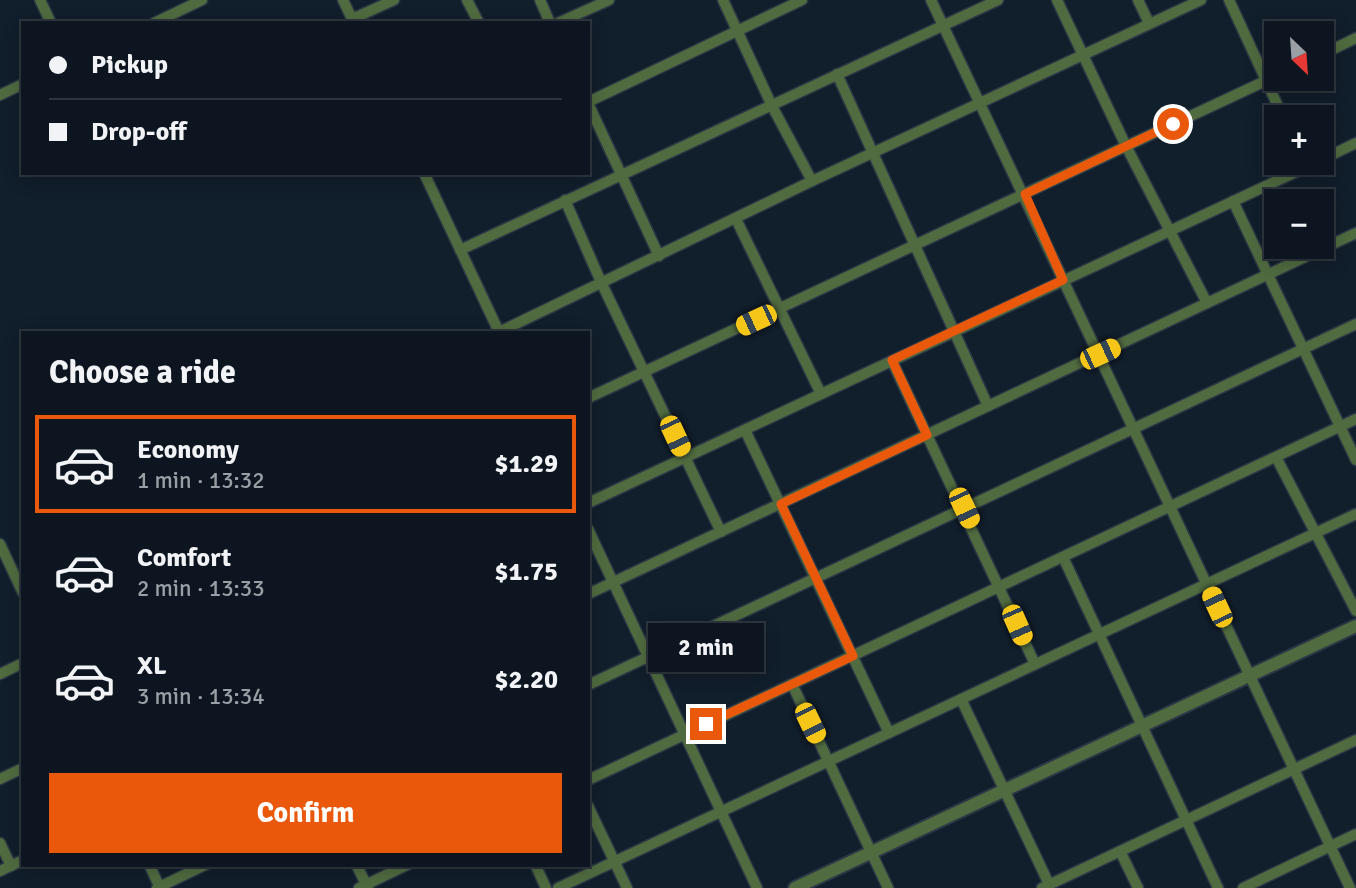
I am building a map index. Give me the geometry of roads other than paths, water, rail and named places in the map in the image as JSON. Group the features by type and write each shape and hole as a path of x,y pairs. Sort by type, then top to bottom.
{"street":[{"path":"40,0 50,21"},
{"path":"158,21 202,0"},
{"path":"343,0 353,21 394,0"},
{"path":"467,0 477,21"},
{"path":"540,0 550,21"},
{"path":"562,21 609,0"},
{"path":"723,0 772,106 812,181"},
{"path":"590,101 802,0"},
{"path":"931,0 1025,194 1350,888"},
{"path":"460,250 998,0"},
{"path":"1057,0 1126,146 1206,303"},
{"path":"1138,0 1149,23"},
{"path":"501,331 812,181 1200,0"},
{"path":"1229,0 1264,65"},
{"path":"1334,49 1356,38"},
{"path":"837,74 988,406"},
{"path":"590,397 1264,81"},
{"path":"0,95 21,85"},
{"path":"590,106 659,256"},
{"path":"1334,154 1356,143"},
{"path":"428,175 499,331"},
{"path":"590,502 1286,175"},
{"path":"565,200 601,282 721,532"},
{"path":"1233,201 1356,460"},
{"path":"736,219 821,394"},
{"path":"590,593 1356,233"},
{"path":"590,684 1356,324"},
{"path":"892,360 964,508 1035,664"},
{"path":"590,779 1356,419"},
{"path":"745,430 889,733"},
{"path":"1276,457 1356,611"},
{"path":"558,888 1356,514"},
{"path":"590,533 757,888"},
{"path":"0,544 4,563 21,590"},
{"path":"1063,557 1218,888"},
{"path":"795,888 1356,626"},
{"path":"0,674 21,664"},
{"path":"792,684 888,888"},
{"path":"961,699 1005,789 1045,886 1356,740"},
{"path":"0,779 21,769"},
{"path":"590,810 626,888"},
{"path":"1242,888 1356,834"},
{"path":"0,843 10,866"},
{"path":"1120,851 1138,888"},
{"path":"0,871 21,861"},
{"path":"150,867 159,887 200,867"},
{"path":"357,867 364,887 403,867"},
{"path":"536,867 546,888"}]}
